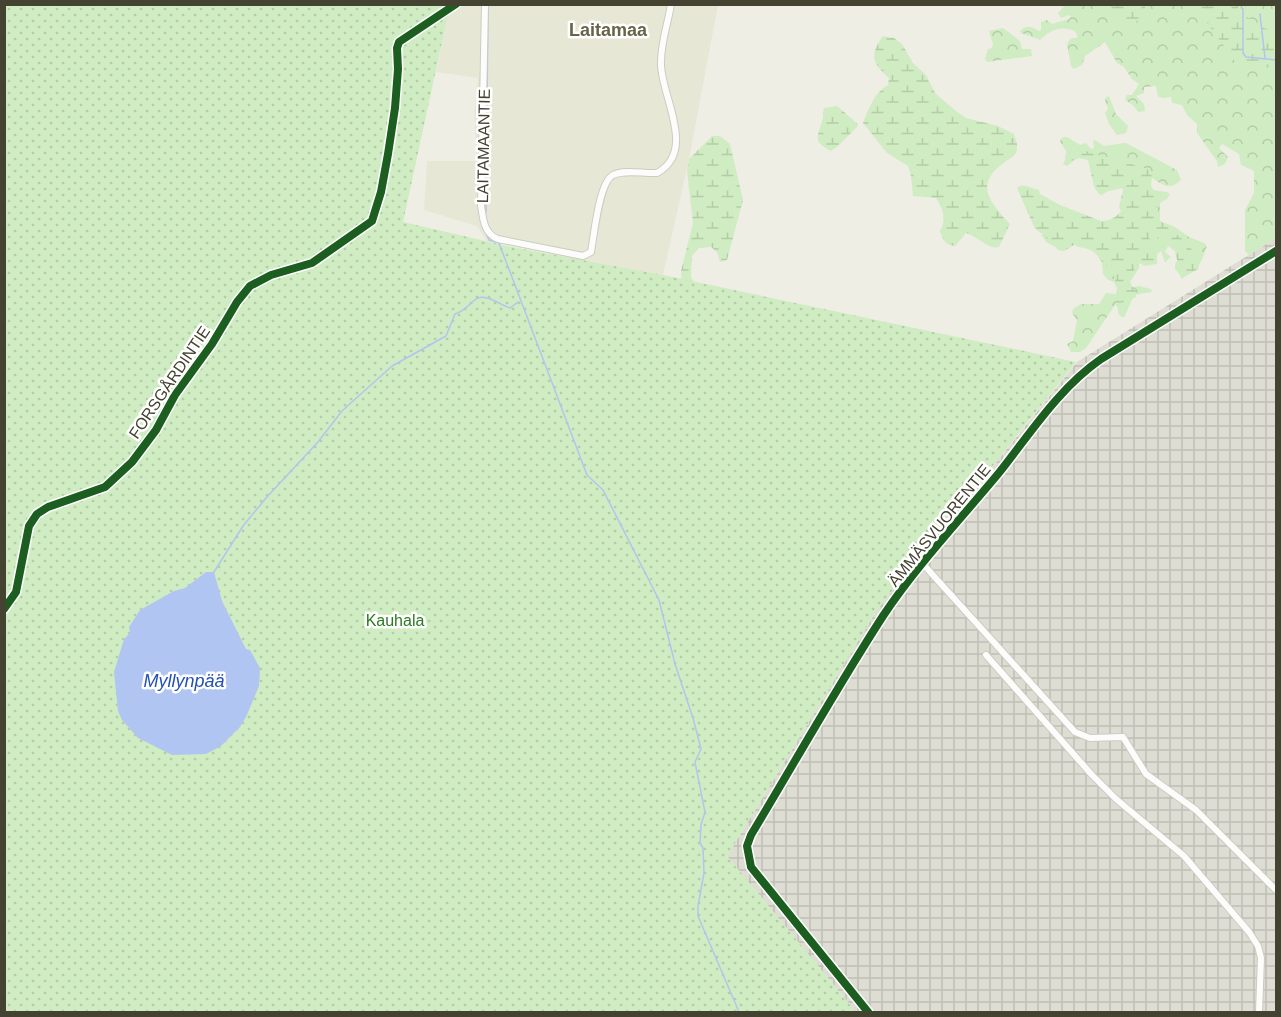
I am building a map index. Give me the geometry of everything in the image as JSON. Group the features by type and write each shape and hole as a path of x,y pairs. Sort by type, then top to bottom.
{"street":[{"name":"FORSGÅRDINTIE","path":"4,609 16,592 29,526 37,514 48,507 105,487 132,462 156,430 175,395 212,345 245,291 263,279 302,267 323,257 372,221 381,192 395,108 399,42 456,4"},
{"name":"LAITAMAANTIE","path":"485,4 481,205 486,230 498,239 583,256 591,252 601,200 608,178 622,172 657,173 671,160 676,148 674,125 661,63 671,4"},
{"name":"ÄMMÄSVUORENTIE","path":"868,1012 750,867 747,846 751,835 884,615 922,563 1066,388 1080,374 1276,251"},
{"path":"922,563 1075,732 1090,738 1123,737 1146,774 1196,810 1276,890"},
{"path":"986,655 1092,775 1116,799 1184,856 1249,932 1258,946 1261,958 1259,1012"}],"shaded area":[{"path":"447,5 718,5 689,159 663,275 487,241 477,226 424,210 427,161 477,161 474,113 478,78 436,72 447,18"},
{"path":"1276,238 1276,1012 856,1012 727,856 877,610 1077,362"}],"green space":[{"path":"1146,4 1137,21 1126,23 1091,5"},
{"name":"Kauhala","path":"5,5 450,5 403,222 507,246 658,274 1076,362 877,610 727,856 856,1012 5,1012"},
{"path":"1058,5 1196,5 1198,7 1204,5 1276,5 1276,238 1249,255 1245,251 1245,210 1254,193 1254,171 1241,165 1239,154 1222,144 1219,148 1228,157 1225,164 1218,167 1217,161 1197,133 1197,124 1187,115 1182,105 1172,103 1171,97 1158,97 1156,86 1144,87 1144,93 1136,96 1144,104 1145,111 1138,112 1125,100 1127,95 1132,95 1139,84 1132,79 1124,67 1117,63 1105,42 1085,56 1082,65 1074,69 1071,66 1067,44 1070,39 1078,37 1075,31 1065,28 1056,30 1040,40 1021,33 1020,31 1027,27 1041,30 1041,22 1047,20 1052,24 1069,19 1071,16 1069,15 1061,18 1058,13 1064,7"},
{"path":"1196,5 1238,5 1238,10 1261,27 1276,32 1276,68 1237,64"},
{"path":"1003,28 1020,41 1022,49 1031,49 1032,56 987,62 985,59 988,49 992,48 993,44 989,31"},
{"path":"883,36 894,38 902,44 913,63 926,75 935,93 957,112 966,118 998,126 1014,134 1017,145 1016,153 995,170 987,185 991,201 1010,224 999,247 991,247 966,233 955,246 947,243 940,231 943,214 936,198 913,196 908,166 887,153 863,123 870,106 883,88 888,85 889,78 879,68 874,58"},
{"path":"1109,96 1116,114 1128,126 1126,133 1117,135 1109,124 1105,113 1108,109 1105,101"},
{"path":"837,106 858,124 831,151 819,142 818,136 824,108"},
{"path":"712,136 720,136 730,144 743,200 727,260 720,262 717,252 711,247 699,248 692,256 691,277 698,299 682,296 681,271 693,223 687,171 689,159"},
{"path":"1063,137 1080,145 1086,143 1091,149 1094,148 1093,141 1095,140 1104,146 1126,143 1177,170 1181,180 1177,183 1166,186 1151,177 1145,189 1170,194 1160,203 1160,221 1207,246 1201,262 1182,277 1175,269 1175,264 1179,259 1176,245 1168,246 1165,252 1171,257 1165,262 1161,251 1157,254 1157,264 1143,266 1139,261 1139,268 1130,282 1132,287 1151,289 1152,292 1134,295 1124,318 1119,315 1115,305 1086,348 1080,352 1071,352 1067,344 1073,341 1077,320 1072,313 1073,309 1081,304 1099,304 1106,293 1116,294 1117,288 1114,282 1108,280 1103,274 1098,251 1078,239 1070,248 1063,251 1046,242 1041,235 1102,229 1122,213 1119,207 1124,186 1122,183 1119,189 1113,190 1104,185 1085,158 1077,159 1067,166 1063,164 1067,154 1060,141"},
{"path":"1080,149 1124,160 1148,169 1152,176 1151,185 1156,196 1159,220 1195,253 1200,262 1198,269 1181,279 1175,251 1149,233 1149,238 1155,245 1157,264 1138,264 1129,279 1136,290 1136,297 1128,301 1125,307 1121,307 1122,294 1112,272 1096,254 1074,245 1063,251 1058,250 1048,238 1035,229 1017,188 1019,186 1039,190 1040,194 1060,205 1101,221 1113,218 1124,207 1123,189 1117,187 1102,195 1099,194 1094,187 1088,160 1078,158 1069,162 1065,158 1066,153"}],"water":[{"name":"Myllynpää","path":"206,572 214,572 222,601 246,649 250,650 260,668 259,686 240,727 221,746 206,754 172,755 138,738 122,720 118,711 114,672 124,639 130,633 129,627 140,610 174,591 185,588"}],"waterway":[{"path":"486,212 488,4"},
{"path":"1243,9 1243,53 1246,57 1276,60"},
{"path":"1260,14 1265,58"},
{"path":"486,233 489,240 499,243 587,475 603,490 659,600 675,664 701,749 695,762 705,812 701,825 700,843 703,848 704,873 698,916 739,1012"},
{"path":"214,572 243,526 266,498 318,442 342,411 392,366 446,336 455,314 476,299 488,298 510,308 518,302"}],"cycle path":[{"path":"4,609 16,592 29,526 37,514 48,507 105,487 132,462 156,430 175,395 250,286 271,275 312,263 372,221 381,192 395,108 399,42 456,4"},
{"path":"868,1012 751,867 747,846 751,835 849,670 896,597 1058,398 1101,359 1276,251"}],"district":[{"name":"Laitamaa","path":"608,30"}]}
